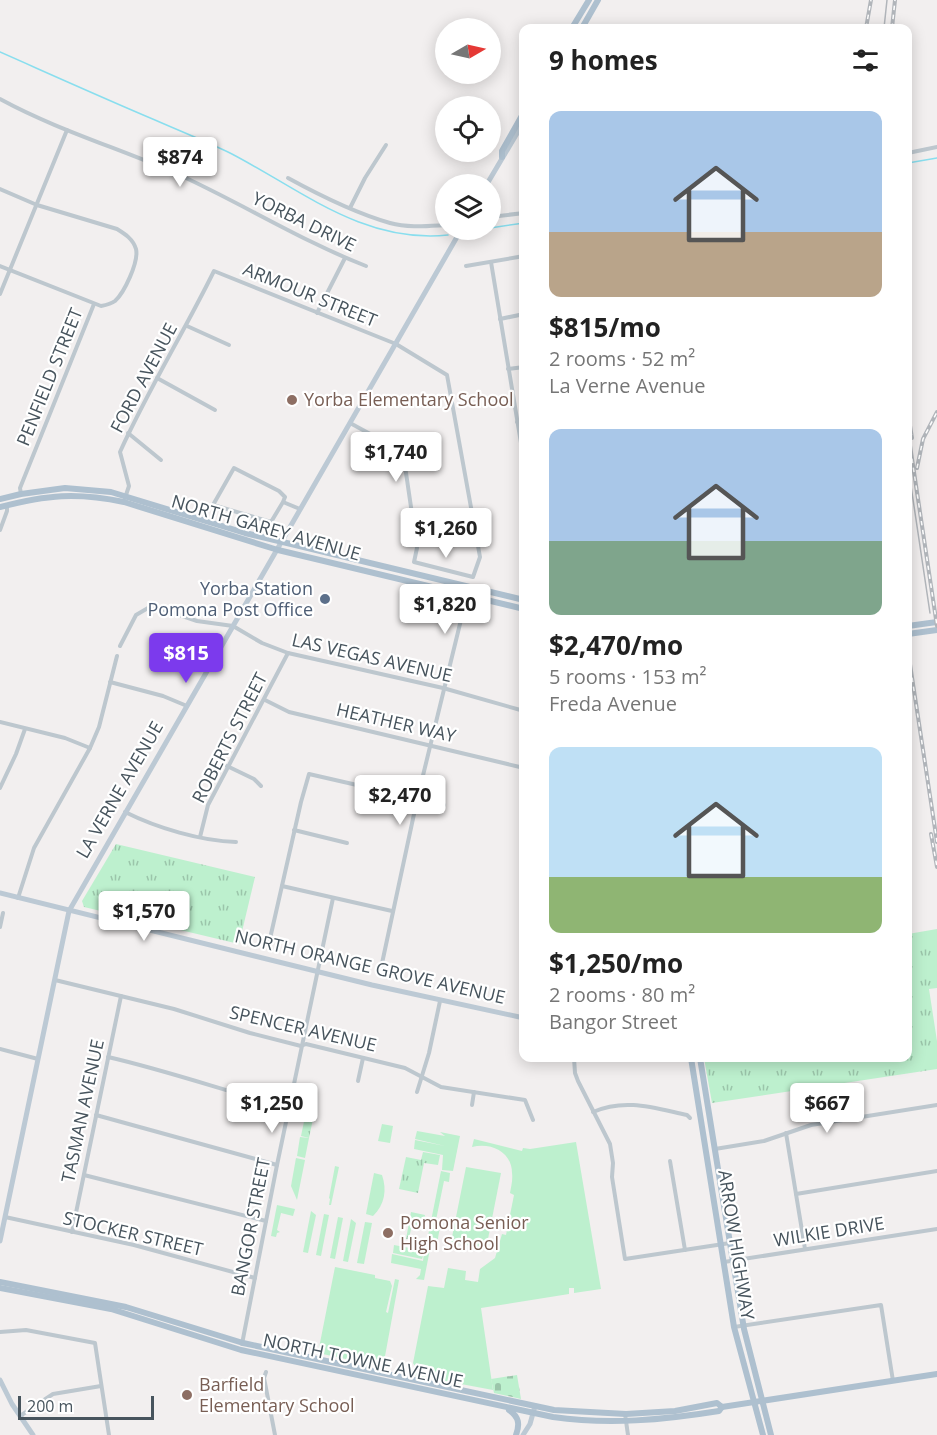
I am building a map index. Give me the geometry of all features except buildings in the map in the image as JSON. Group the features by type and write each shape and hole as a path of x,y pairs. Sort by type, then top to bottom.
{"main road":[{"path":"574,24 589,0"},
{"path":"584,24 598,0"},
{"path":"502,157 502,151 519,121"},
{"path":"493,174 519,130"},
{"name":"LA VERNE AVENUE","path":"0,1241 69,911 455,240"},
{"name":"NORTH GAREY AVENUE","path":"0,499 39,491 81,488 282,543 519,599"},
{"path":"3,507 6,500 39,491"},
{"name":"NORTH GAREY AVENUE","path":"3,507 55,495 125,499 278,550 519,608"},
{"path":"394,578 406,572"},
{"path":"497,602 519,600"},
{"path":"912,625 937,622"},
{"path":"912,633 937,630"},
{"name":"NORTH ORANGE GROVE AVENUE","path":"0,893 317,972 519,1017"},
{"name":"ARROW HIGHWAY","path":"692,1062 734,1327 763,1435"},
{"name":"ARROW HIGHWAY","path":"701,1062 744,1326 771,1435"},
{"path":"705,1150 715,1149"},
{"name":"NORTH TOWNE AVENUE","path":"0,1282 126,1306 242,1346 578,1421 626,1422 683,1417 719,1411 722,1407 937,1374"},
{"name":"NORTH TOWNE AVENUE","path":"0,1288 124,1312 242,1346 506,1408 625,1414 675,1411 717,1404 722,1407"},
{"path":"0,1380 33,1435"},
{"path":"506,1408 517,1416 519,1426 516,1435"},
{"path":"523,1435 530,1424 534,1410"}],"street":[{"name":"YORBA DRIVE","path":"0,99 28,114 174,172 282,229 366,266"},
{"path":"0,294 67,130"},
{"path":"350,208 365,178 386,145"},
{"path":"912,151 937,147"},
{"path":"288,178 350,208 398,224 435,225"},
{"path":"0,189 37,205 117,229 127,235 136,254 135,266 121,293 116,301 108,305 94,304 0,267"},
{"path":"501,216 519,214"},
{"path":"466,266 519,257"},
{"path":"317,313 345,258"},
{"path":"491,262 519,433"},
{"name":"ARMOUR STREET","path":"214,271 396,344 447,375 480,557 473,577 414,562 417,548 405,466 396,448 350,423"},
{"name":"FORD AVENUE","path":"125,499 129,486 120,452 214,271"},
{"name":"PENFIELD STREET","path":"21,494 20,488 94,304"},
{"path":"500,319 519,315"},
{"path":"187,326 229,345"},
{"path":"508,369 519,368"},
{"path":"157,378 215,410"},
{"path":"128,433 161,460"},
{"path":"234,468 279,491 285,497 283,502 271,522 213,505 234,468"},
{"path":"283,502 300,509"},
{"path":"0,530 7,511 3,507"},
{"path":"381,968 417,800 469,587"},
{"name":"LAS VEGAS AVENUE","path":"120,646 136,615 148,608 159,608 206,622 233,626 262,643 288,654 443,688 519,710"},
{"name":"ROBERTS STREET","path":"200,837 208,806 227,766 265,700 288,654"},
{"path":"18,898 34,848 90,748 99,726 117,656"},
{"path":"110,682 163,696 187,706"},
{"name":"HEATHER WAY","path":"265,700 289,712 519,767"},
{"path":"0,722 76,741 90,748"},
{"path":"0,788 25,729"},
{"path":"227,766 254,779 261,786"},
{"path":"269,944 309,774 444,805"},
{"path":"125,812 151,824 222,842 236,842"},
{"path":"294,830 347,843"},
{"path":"282,886 392,911"},
{"name":"BANGOR STREET","path":"242,1346 301,1046 333,898"},
{"path":"0,927 3,913"},
{"name":"SPENCER AVENUE","path":"54,980 174,1009 301,1046 306,1044 405,1068 441,1087 525,1100 533,1120"},
{"name":"TASMAN AVENUE","path":"72,1232 121,996"},
{"path":"417,1092 429,1053 440,1000"},
{"path":"0,1049 38,1059"},
{"path":"108,1057 167,1071 243,1096 289,1108"},
{"path":"358,1082 363,1058"},
{"path":"574,1062 575,1073 610,1144 612,1177 625,1260 730,1243"},
{"path":"472,1105 474,1092"},
{"path":"593,1112 615,1105 633,1104 687,1115 690,1118"},
{"path":"715,1149 764,1141 811,1125 937,1105"},
{"path":"96,1115 277,1165"},
{"path":"786,1133 805,1249"},
{"path":"670,1161 685,1250"},
{"path":"796,1194 937,1171"},
{"path":"84,1175 267,1221"},
{"name":"STOCKER STREET","path":"5,1217 134,1245 255,1278"},
{"name":"WILKIE DRIVE","path":"724,1262 937,1229"},
{"path":"734,1327 881,1305 893,1381"},
{"path":"0,1332 26,1330 95,1343 110,1435"},
{"path":"266,1372 264,1378 275,1435"},
{"path":"20,1416 52,1394 102,1385"},
{"path":"625,1414 628,1435"}],"green space":[{"path":"116,844 255,877 239,944 84,907 82,901"},
{"path":"937,929 937,988 929,989 937,1041 937,1069 712,1103 705,1062 912,1062 912,933"},
{"path":"306,1112 314,1114 309,1138 301,1136"},
{"path":"382,1124 393,1126 390,1143 378,1141"},
{"path":"417,1131 460,1136 453,1171 442,1170 443,1155 414,1149 415,1140 445,1146 415,1139"},
{"path":"300,1137 309,1138 305,1158 297,1156"},
{"path":"474,1139 522,1151 523,1148 576,1142 601,1289 574,1293 574,1288 569,1288 569,1294 481,1308 493,1390 413,1375 413,1372 431,1372 416,1368 413,1363 428,1286 444,1288 448,1268 466,1271 465,1280 478,1282 480,1269 495,1258 502,1234 506,1235 514,1195 510,1193 511,1166 504,1154 493,1147 472,1147"},
{"path":"423,1152 440,1155 438,1165 424,1163 418,1193 399,1189 406,1157 421,1160"},
{"path":"296,1158 305,1160 297,1200 291,1186"},
{"path":"335,1166 339,1167 331,1205 329,1205 329,1198"},
{"path":"466,1167 501,1173 486,1249 451,1242"},
{"path":"441,1171 450,1173 449,1182 444,1181 436,1220 441,1221 437,1244 431,1244 424,1280 416,1279 421,1269 391,1263 392,1254 423,1261 424,1253 422,1259 393,1253 394,1245 425,1251"},
{"path":"374,1173 382,1175 385,1191 380,1207 373,1216 366,1214"},
{"path":"277,1205 295,1209 293,1216 281,1213 277,1230 280,1232 276,1237 271,1236"},
{"path":"311,1211 316,1215 308,1253 303,1252"},
{"path":"411,1212 425,1215 423,1226 412,1224 409,1239 406,1239"},
{"path":"324,1214 329,1215 321,1256 316,1255"},
{"path":"338,1217 343,1218 335,1259 330,1258"},
{"path":"351,1219 356,1223 348,1262 343,1261"},
{"path":"365,1222 372,1223 364,1264 357,1263"},
{"path":"335,1267 375,1275 375,1278 390,1281 392,1286 386,1312 388,1313 395,1279 399,1280 383,1367 318,1353"},
{"path":"517,1375 521,1399 494,1393 491,1379"}],"waterway":[{"path":"0,52 230,153 307,197 360,223 417,236 435,235"},
{"path":"912,162 937,158"},
{"path":"501,226 519,224"}],"tram line":[{"path":"884,24 887,0"},
{"path":"912,493 930,613"}],"railway":[{"path":"867,24 871,0"},
{"path":"892,24 895,0"},
{"path":"917,468 923,439 937,412"},
{"path":"912,459 937,626"},
{"path":"912,677 937,842"},
{"path":"931,834 937,867"}],"place":[{"name":"Yorba Elementary School","path":"292,400"},
{"name":"Yorba Station Pomona Post Office","path":"325,599"},
{"name":"Pomona Senior High School","path":"388,1233"},
{"name":"Barfield Elementary School","path":"187,1395"}]}
